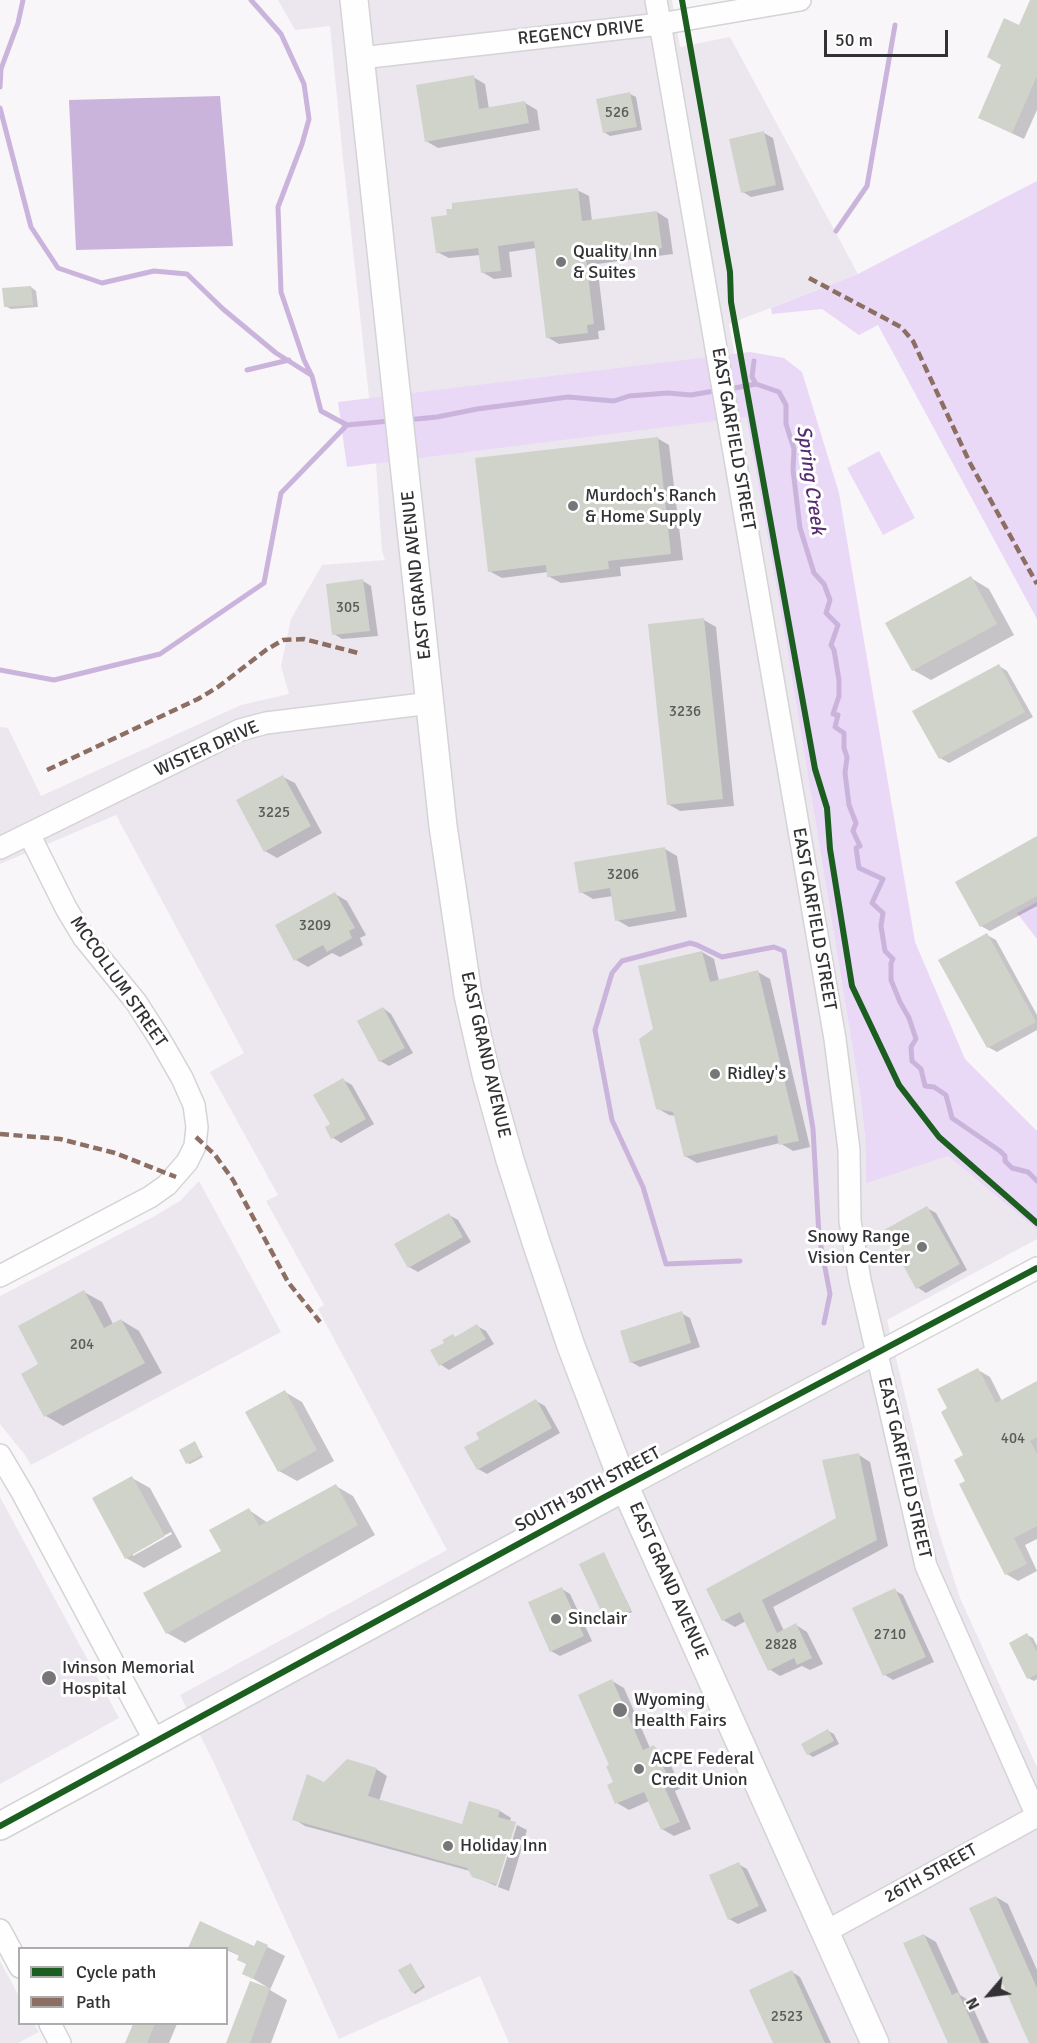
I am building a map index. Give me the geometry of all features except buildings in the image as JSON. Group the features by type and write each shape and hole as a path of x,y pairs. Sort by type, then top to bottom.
{"main road":[{"name":"EAST GRAND AVENUE","path":"354,0 443,826 468,994 486,1074 529,1221 571,1346 625,1487 875,2043"},
{"name":"SOUTH 30TH STREET","path":"0,1826 625,1487"}],"street":[{"name":"EAST GARFIELD STREET","path":"656,0 835,1039 849,1150 850,1221 860,1280 926,1566 1037,1816"},
{"name":"REGENCY DRIVE","path":"361,58 660,24 800,0"},
{"name":"WISTER DRIVE","path":"0,848 240,730 266,723 431,703"},
{"name":"MCCOLLUM STREET","path":"0,1276 150,1197 167,1185 187,1162 195,1146 197,1127 194,1105 182,1078 136,1002 84,938 66,908 29,834"},
{"name":"SOUTH 30TH STREET","path":"625,1487 1037,1268"},
{"path":"0,1455 155,1741"},
{"name":"26TH STREET","path":"825,1932 1037,1816"},
{"path":"0,1930 18,1963"},
{"path":"51,2025 60,2043"}],"shaded area":[{"path":"278,0 672,0 680,47 730,37 858,274 729,324 785,636 860,1093 865,1137 866,1182 948,1156 1037,1230 1037,1239 887,1320 934,1517 960,1598 1037,1767 1037,2043 509,2043 480,1976 339,2039 214,1763 180,1695 447,1550 318,1309 324,1305 266,1201 278,1195 210,1072 244,1053 116,815 0,864 0,727 8,728 41,796 241,705 289,694 281,666 291,619 322,565 385,560 382,551 372,406 369,397 330,26 295,30"},
{"path":"220,96 233,246 76,250 69,100"},
{"path":"1037,181 1037,619 878,325 859,335 822,309 772,314 771,308 858,274"},
{"path":"750,352 784,358 802,372 839,493 915,942 965,1059 1037,1131 1037,1230 948,1156 866,1183 865,1137 860,1093 785,636 746,417 347,467 338,402"},
{"path":"879,451 915,518 883,535 847,468"},
{"path":"1037,902 1037,939 1017,913"},
{"path":"199,1181 281,1332 31,1465 0,1424 0,1296 153,1217 180,1201"},
{"name":"Ivinson Memorial Hospital","path":"0,1497 119,1718 0,1784"},
{"path":"0,1961 18,1994 18,2025 35,2025 39,2032 18,2043 0,2043"}],"waterway":[{"path":"0,87 1,69 18,23 23,0"},
{"path":"251,0 281,34 304,84 309,119 278,207 281,292 304,360 312,376 321,411 347,425"},
{"path":"836,231 867,186 895,25"},
{"path":"0,108 31,227 58,268 102,283 154,271 187,274 223,309 276,353 311,375"},
{"path":"247,370 289,360"},
{"path":"754,361 752,377 756,384"},
{"name":"Spring Creek","path":"729,389 756,384 779,392 786,405 786,424 794,449 793,470 800,528 814,573 824,584 830,600 826,613 838,625 831,645 834,650 839,680 839,696 833,714 838,715 835,727 844,733 844,748 847,757 845,773 849,805 856,823 853,831 860,846 856,848 859,868 883,879 872,903 883,913 881,926 885,951 893,959 891,980 916,1039 911,1047 912,1061 921,1069 925,1086 934,1087 946,1095 952,1118 1000,1151 1012,1168 1028,1172 1037,1181"},
{"name":"Spring Creek","path":"406,420 568,397 614,401 629,396 668,393 691,395 720,390"},
{"name":"Spring Creek","path":"0,670 54,680 160,654 264,583 281,493 347,425 390,421"},
{"path":"740,1261 666,1264 643,1187 612,1120 595,1030 612,973 622,961 690,943 722,957 774,947 784,951 813,1129 819,1236 830,1294 824,1323"}],"marked path":[{"path":"809,278 901,327 913,341 970,463 1037,584"},
{"path":"47,770 198,699 283,640 304,639 358,653"},
{"path":"0,1134 60,1139 115,1153 176,1177"},
{"path":"196,1137 215,1155 233,1180 288,1282 320,1322"}],"cycle path":[{"path":"682,0 730,272 731,302 815,769 827,808 830,849 852,986 899,1085 939,1137 1037,1223"},
{"path":"0,1826 601,1499 1037,1268"}],"place":[{"name":"Quality Inn & Suites","path":"561,262"},
{"name":"Murdoch's Ranch & Home Supply","path":"573,506"},
{"name":"Ridley's","path":"715,1074"},
{"name":"Snowy Range Vision Center","path":"922,1247"},
{"name":"Sinclair","path":"556,1619"},
{"name":"Ivinson Memorial Hospital","path":"49,1678"},
{"name":"Wyoming Health Fairs","path":"620,1710"},
{"name":"ACPE Federal Credit Union","path":"639,1769"},
{"name":"Holiday Inn","path":"448,1846"}]}
